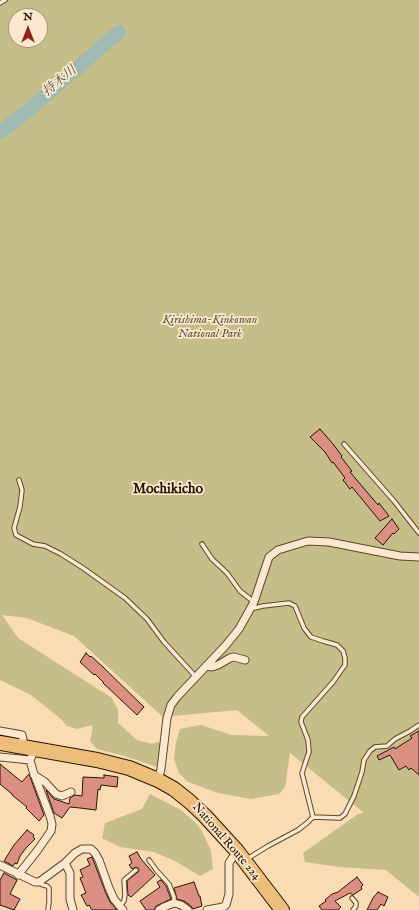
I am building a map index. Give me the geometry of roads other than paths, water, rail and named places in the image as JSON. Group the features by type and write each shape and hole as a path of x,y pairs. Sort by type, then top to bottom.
{"highway":[{"name":"National Route 224","path":"0,743 29,752 97,760 123,766 158,780 174,789 205,816 240,856 282,910"}],"street":[{"path":"158,780 161,769 167,718 171,705 239,629 254,602 268,557 278,550 308,541 329,542 400,556 419,557"},
{"path":"206,666 212,667 234,657 245,660"},
{"path":"0,731 22,735 29,752 34,775 52,824 51,832 18,875"},
{"path":"0,757 29,752"},
{"path":"34,775 45,782 56,794 62,796 72,792"},
{"path":"0,865 18,875 35,882 39,882 65,863 75,853 82,849 91,849 99,860 114,899 121,908"},
{"path":"207,910 223,908 226,905 228,901 229,863 240,856"},
{"path":"65,863 70,873 70,899 73,910"},
{"path":"159,910 174,903 188,910"}],"lane":[{"path":"0,3 5,0"},
{"path":"344,444 394,501 419,533"},
{"path":"19,480 22,490 20,507 14,528 16,535 33,544 45,546 61,554 125,598 147,619 164,642 196,677"},
{"path":"202,544 212,560 227,573 240,591 254,602"},
{"path":"250,609 289,603 295,606 304,628 312,636 337,645 343,651 345,666 302,717 301,722 308,740 309,752 302,773 313,818"},
{"path":"240,856 268,846 298,830 313,818 340,818 345,814 354,796 362,772 364,760 370,751 375,747 386,746 419,725"},
{"path":"149,860 169,884 174,897 174,903"},
{"path":"121,908 125,895 124,880 136,870"},
{"path":"39,882 48,886 49,888 48,910"},
{"path":"352,898 356,903 353,910"}],"waterway":[{"name":"持木川","path":"0,132 29,110 119,32"}],"district":[{"name":"Mochikicho","path":"168,490"}],"park label":[{"name":"Kirishima-Kinkowan National Park","path":"210,328"}]}
